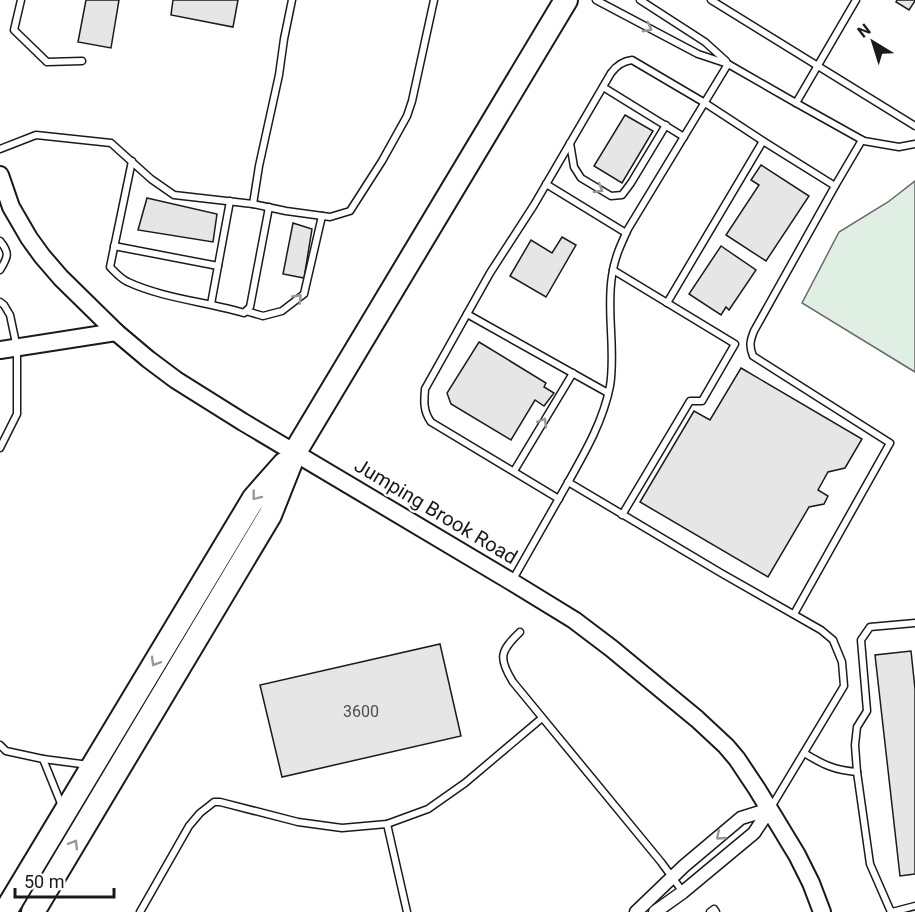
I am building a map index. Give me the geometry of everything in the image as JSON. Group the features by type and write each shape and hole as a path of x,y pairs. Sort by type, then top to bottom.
{"highway":[{"path":"33,912 270,515 295,452 566,0"},
{"path":"5,912 254,498 295,452"}],"street":[{"name":"Jumping Brook Road","path":"0,175 11,207 42,256 116,332 148,359 176,380 243,422 512,582 593,633 697,719 737,759 770,809 797,855 822,912"},
{"path":"8,349 116,332"},
{"path":"636,912 741,818 770,809"},
{"path":"655,912 683,892 754,833 770,809"}],"lane":[{"path":"21,0 14,30 47,62 82,62"},
{"path":"253,204 292,0"},
{"path":"0,149 36,135 111,143 151,179 174,195 253,204 330,217 350,211 407,116 434,0"},
{"path":"596,0 698,54 728,64 862,140 899,147 915,144"},
{"path":"640,0 705,42 728,64"},
{"path":"711,0 915,126"},
{"path":"796,103 856,0"},
{"path":"559,499 431,422 426,413 425,388 490,273 534,205 615,67 632,60 705,103 835,186"},
{"path":"512,582 585,454 601,419 610,385 612,334 610,310 613,270 621,244 728,64"},
{"path":"603,87 684,137"},
{"path":"570,143 574,167 581,178 612,196 622,195 666,125"},
{"path":"794,614 890,443 753,356 750,343 754,331 862,140"},
{"path":"667,303 763,141"},
{"path":"132,161 110,267 125,281 153,291 263,316 282,311 304,294 322,216"},
{"path":"546,184 626,233"},
{"path":"211,304 230,201"},
{"path":"246,311 250,307 268,207"},
{"path":"0,241 7,250 7,259 0,270"},
{"path":"114,246 218,266"},
{"path":"613,270 735,344 750,349"},
{"path":"0,302 10,315 8,349 17,414 0,447"},
{"path":"467,314 608,393"},
{"path":"622,515 690,401 702,401 735,344"},
{"path":"514,471 573,374"},
{"path":"568,482 821,630 833,640 842,662 844,686 770,809"},
{"path":"915,623 870,627 861,640 867,711 856,727 855,745 870,864 891,912 915,906"},
{"path":"520,632 506,646 503,654 503,663 513,682 683,892"},
{"path":"140,912 189,826 214,802 220,801 298,822 342,828 387,824 428,809 465,783 542,718"},
{"path":"0,745 3,752 93,765"},
{"path":"804,753 823,765 840,771 858,772"},
{"path":"44,759 65,812"},
{"path":"387,824 407,912"},
{"path":"710,912 714,909 716,912"}],"green space":[{"path":"915,181 915,372 802,303 839,232 888,202"}],"building":[{"path":"86,0 119,0 111,48 78,42"},
{"path":"173,0 238,0 233,27 171,15"},
{"path":"897,0 915,1 909,10 896,2"},
{"path":"625,115 653,131 622,183 594,166"},
{"path":"761,165 809,196 766,261 726,235 759,185 751,180"},
{"path":"147,198 217,214 213,242 138,230"},
{"path":"293,223 312,229 304,278 283,274"},
{"path":"562,237 576,245 546,297 510,276 531,240 552,253"},
{"path":"721,246 756,270 729,310 726,307 721,315 689,294"},
{"path":"479,342 546,383 544,387 554,393 544,406 535,400 511,440 451,404 447,393"},
{"path":"741,368 862,439 845,468 828,472 818,490 828,496 824,504 809,507 768,577 640,502 694,411 710,420"},
{"path":"440,644 461,736 282,777 260,685"},
{"path":"911,651 915,689 915,874 900,876 875,655"}]}
